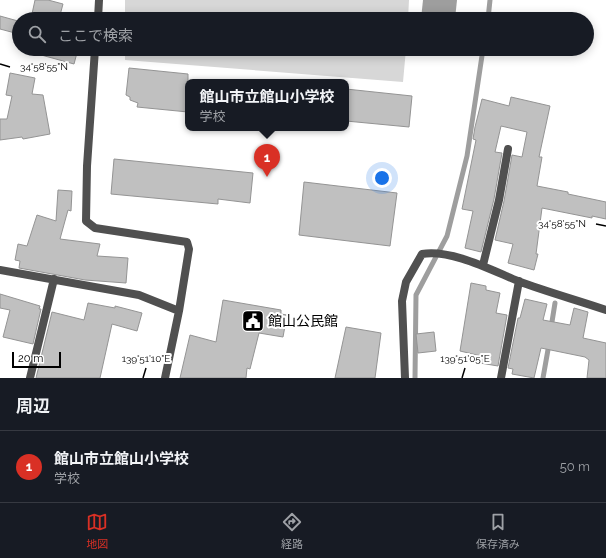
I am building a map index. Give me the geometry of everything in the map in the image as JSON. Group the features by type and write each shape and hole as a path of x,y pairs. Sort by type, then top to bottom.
{"street":[{"path":"98,12 99,0"},
{"path":"95,56 87,166 86,221 95,228 187,242 189,249 180,310 165,378"},
{"path":"483,265 499,200 508,149"},
{"path":"405,378 402,301 406,282 422,254 431,252 483,265 519,281 606,310"},
{"path":"0,270 138,295 180,310"},
{"path":"30,378 54,279"},
{"path":"501,378 519,281"}],"shaded area":[{"path":"125,0 409,0 408,12 125,12"},
{"path":"423,0 457,0 456,12 422,12"},
{"path":"125,56 405,56 403,82 125,60"}],"building":[{"path":"35,0 48,0 63,4 61,12 32,12"},
{"path":"0,16 12,19 12,32 0,29"},
{"path":"45,56 76,56 74,64"},
{"path":"129,68 188,74 188,79 185,79 185,112 137,107 138,103 130,100 130,97 126,95"},
{"path":"10,73 35,78 32,94 43,95 50,134 23,139 22,137 0,140 0,119 7,119 12,96 6,95"},
{"path":"349,89 412,96 409,127 349,121"},
{"path":"511,97 550,106 539,157 542,157 537,186 606,202 606,219 592,216 592,218 542,208 536,254 538,254 534,270 508,263 513,244 495,240 512,155 522,157 527,132 501,126 495,152 502,153 494,199 481,252 465,248 473,211 462,209 476,140 473,139 475,127 482,99 509,106"},
{"path":"114,159 253,173 250,203 218,199 218,204 111,194"},
{"path":"304,182 397,193 390,246 299,235"},
{"path":"58,190 72,191 71,211 68,210 60,239 100,244 97,256 128,258 126,283 85,280 19,268 20,261 15,260 18,244 27,246 37,215 56,221"},
{"path":"471,283 486,286 486,290 500,293 496,313 507,315 498,366 480,363 481,356 460,351"},
{"path":"0,294 40,306 39,309 41,309 33,344 3,337 10,310 0,308"},
{"path":"525,299 547,304 543,320 570,325 574,308 588,312 583,338 606,343 606,378 587,378 589,360 585,357 541,348 534,378 512,374 513,369 508,368 518,318 520,318"},
{"path":"223,300 281,310 281,314 287,315 283,337 259,333 250,369 247,368 246,378 180,378 190,335 216,342"},
{"path":"88,303 115,308 115,306 142,313 137,331 112,324 100,378 36,378 52,312 84,320"},
{"path":"346,327 381,333 375,378 335,378"},
{"path":"434,332 436,351 418,353 416,334"}],"waterway":[{"path":"489,12 490,0"},
{"path":"415,378 416,295 447,236 467,156 482,56"},
{"path":"551,328 555,303"},
{"path":"543,378 549,344"}],"place":[{"name":"館山市立館山小学校","path":"267,177"},
{"name":"館山公民館","path":"253,321"}]}
